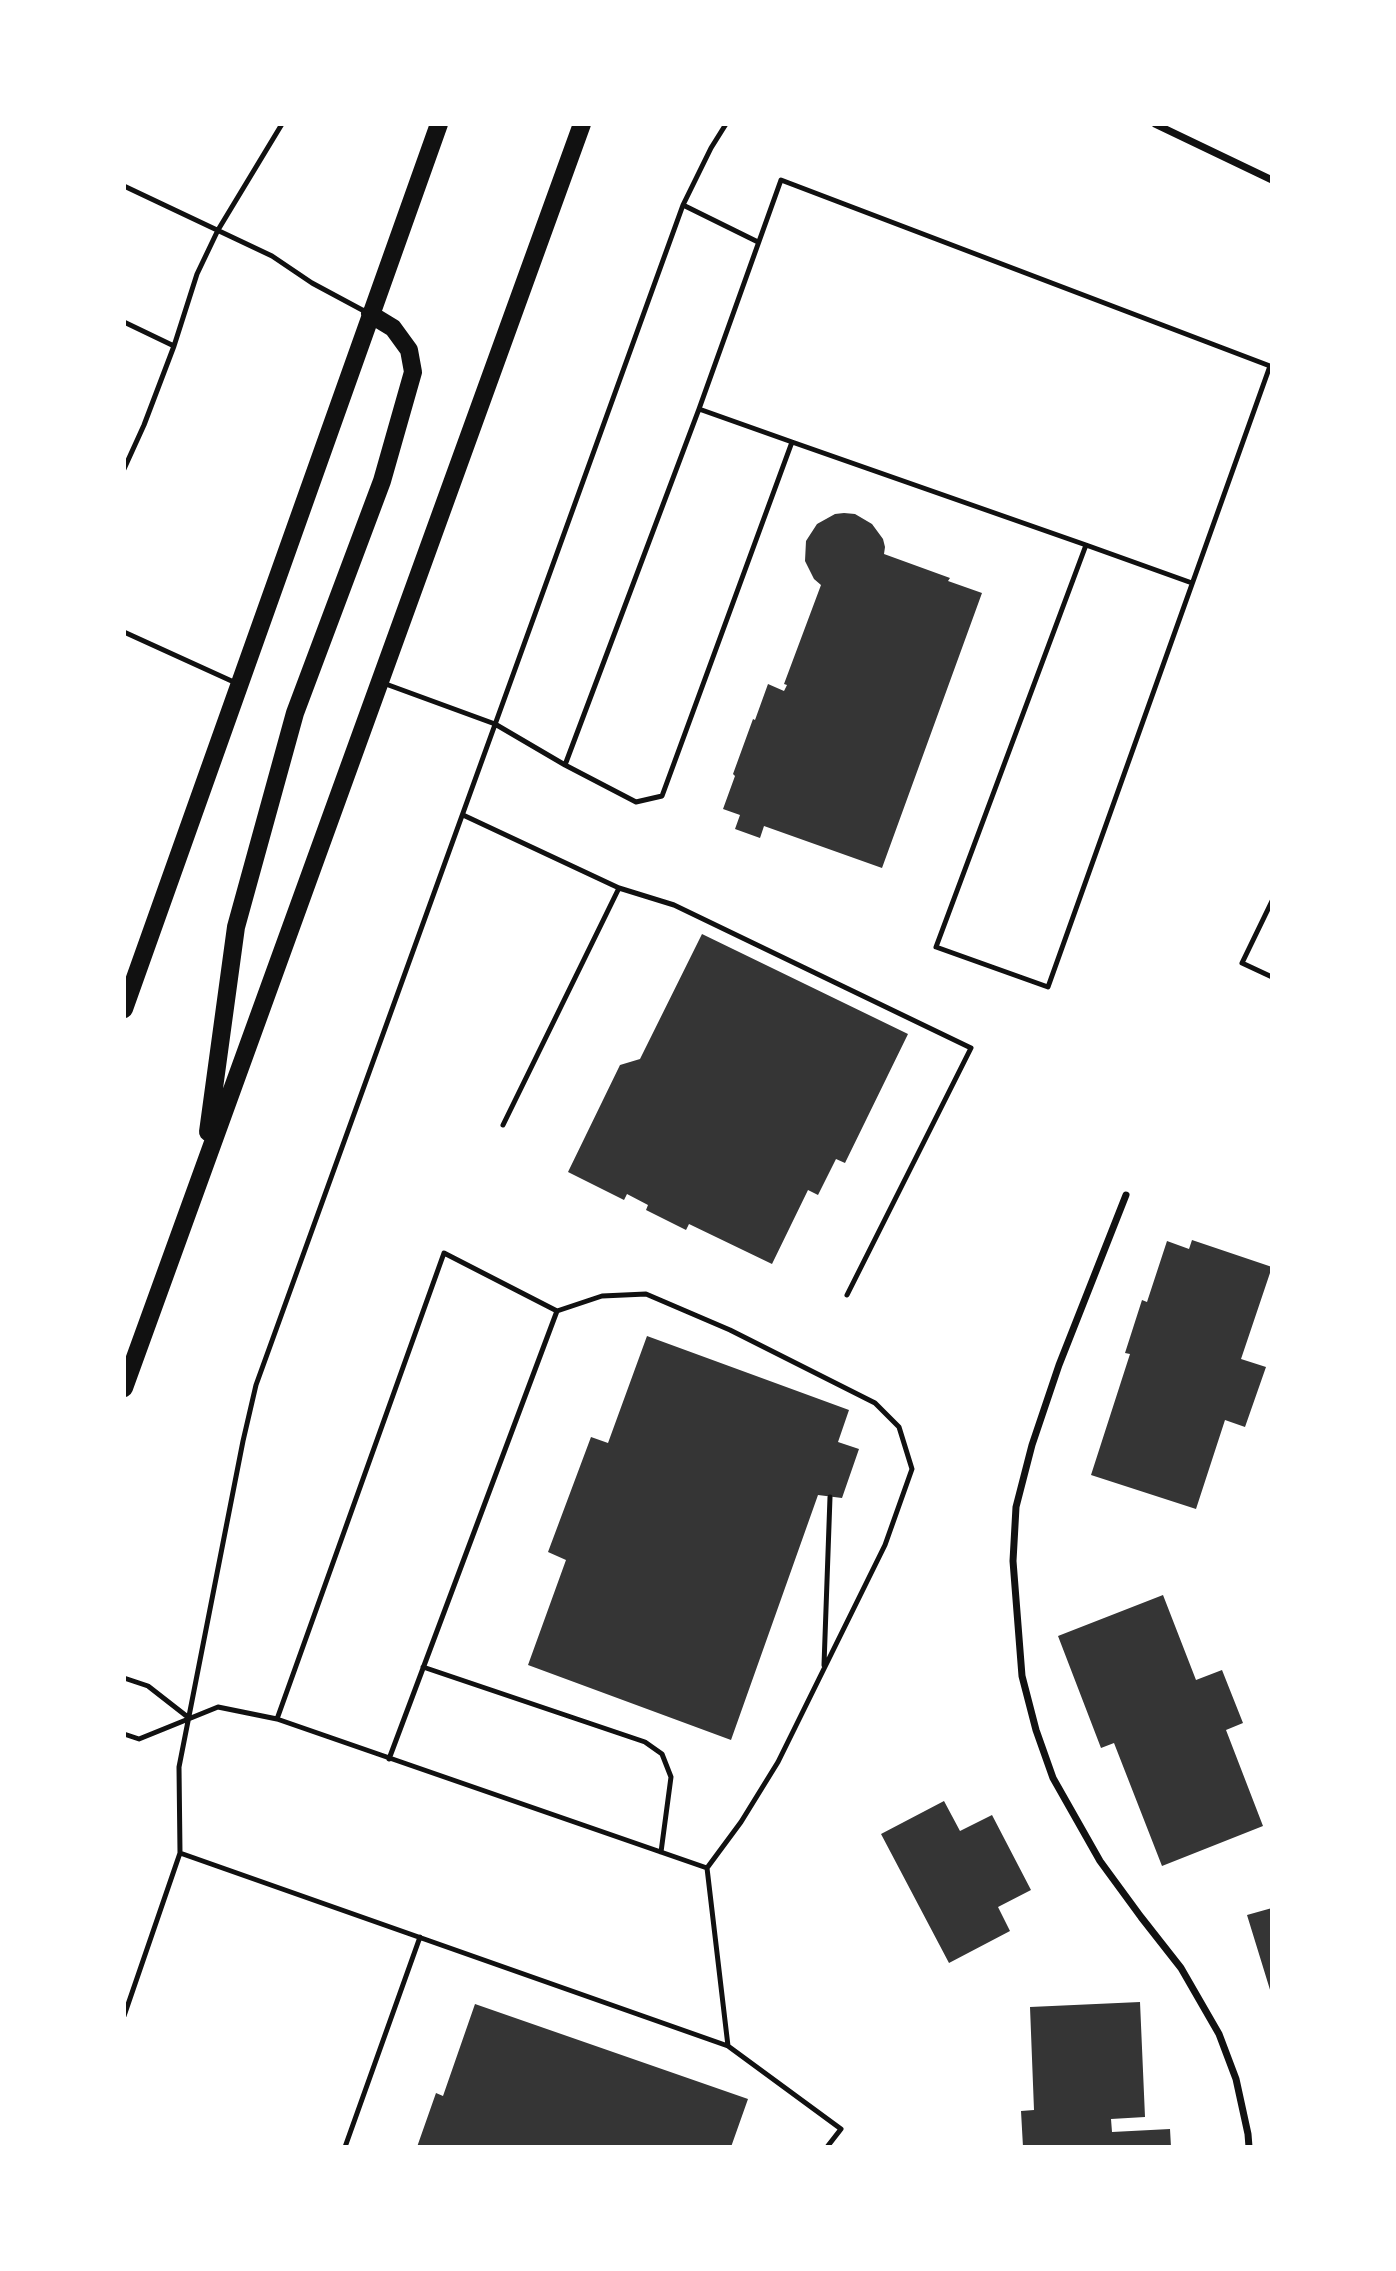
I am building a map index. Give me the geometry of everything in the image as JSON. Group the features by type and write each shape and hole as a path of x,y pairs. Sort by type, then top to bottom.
{"main road":[{"path":"124,1009 439,124"},
{"path":"124,1388 582,124"},
{"path":"203,1167 236,926 295,713 382,481 414,372 409,350 393,328 370,314"}],"street":[{"path":"1155,124 1272,180"},
{"path":"1126,1195 1059,1365 1032,1445 1016,1507 1013,1561 1022,1676 1036,1730 1053,1778 1100,1861 1181,1968 1219,2034 1236,2079 1249,2147"}],"lane":[{"path":"124,469 174,346 197,274 218,230 282,124"},
{"path":"124,2016 180,1853 180,1767 256,1385 683,205 710,149 726,124"},
{"path":"565,765 699,409 781,180 1270,366 1048,987 936,947 1086,545"},
{"path":"124,186 272,256 312,283 370,314"},
{"path":"683,205 758,242"},
{"path":"124,322 174,346"},
{"path":"699,409 1192,583"},
{"path":"380,682 495,724 636,802 662,796 792,442"},
{"path":"124,632 238,684"},
{"path":"463,815 619,888 674,905 971,1048 847,1295"},
{"path":"503,1125 619,888"},
{"path":"1272,901 1242,963 1272,977"},
{"path":"277,1719 444,1253 556,1311 602,1296 646,1294 730,1330 875,1403 898,1427 912,1469 885,1545 778,1762 741,1822 707,1868 728,2046"},
{"path":"388,1759 556,1311"},
{"path":"824,1670 830,1497"},
{"path":"423,1667 645,1742 662,1754 671,1777 661,1852"},
{"path":"124,1678 148,1686 190,1718"},
{"path":"124,1734 139,1738 218,1707 277,1719 707,1868"},
{"path":"180,1853 728,2046 841,2129 827,2147"},
{"path":"345,2147 420,1937"}],"building":[{"path":"835,514 855,514 872,524 883,539 884,554 950,578 948,581 982,593 882,868 764,826 760,838 735,829 740,815 723,809 735,776 733,774 768,684 784,691 787,685 784,684 821,585 814,579 805,561 806,541 817,524"},
{"path":"702,934 908,1034 845,1163 836,1159 818,1195 808,1190 772,1264 689,1224 686,1230 646,1210 648,1205 627,1194 624,1200 568,1172 620,1065 640,1059"},
{"path":"1192,1240 1272,1267 1241,1359 1266,1367 1245,1427 1225,1420 1196,1509 1091,1475 1130,1354 1125,1353 1142,1300 1147,1302 1167,1241 1189,1249"},
{"path":"647,1336 849,1410 838,1442 859,1449 842,1498 818,1495 731,1740 528,1665 566,1560 548,1552 591,1437 608,1443"},
{"path":"1163,1595 1196,1680 1222,1670 1243,1723 1226,1730 1263,1826 1162,1866 1114,1743 1101,1748 1058,1636"},
{"path":"944,1801 960,1831 992,1815 1031,1890 998,1907 1010,1931 949,1963 881,1834"},
{"path":"1272,1908 1272,1993 1271,1993 1247,1915"},
{"path":"1140,2002 1145,2117 1111,2119 1112,2132 1170,2129 1171,2147 1023,2147 1021,2111 1034,2110 1030,2007"},
{"path":"475,2004 748,2099 731,2147 417,2147 436,2093 443,2096"}]}
